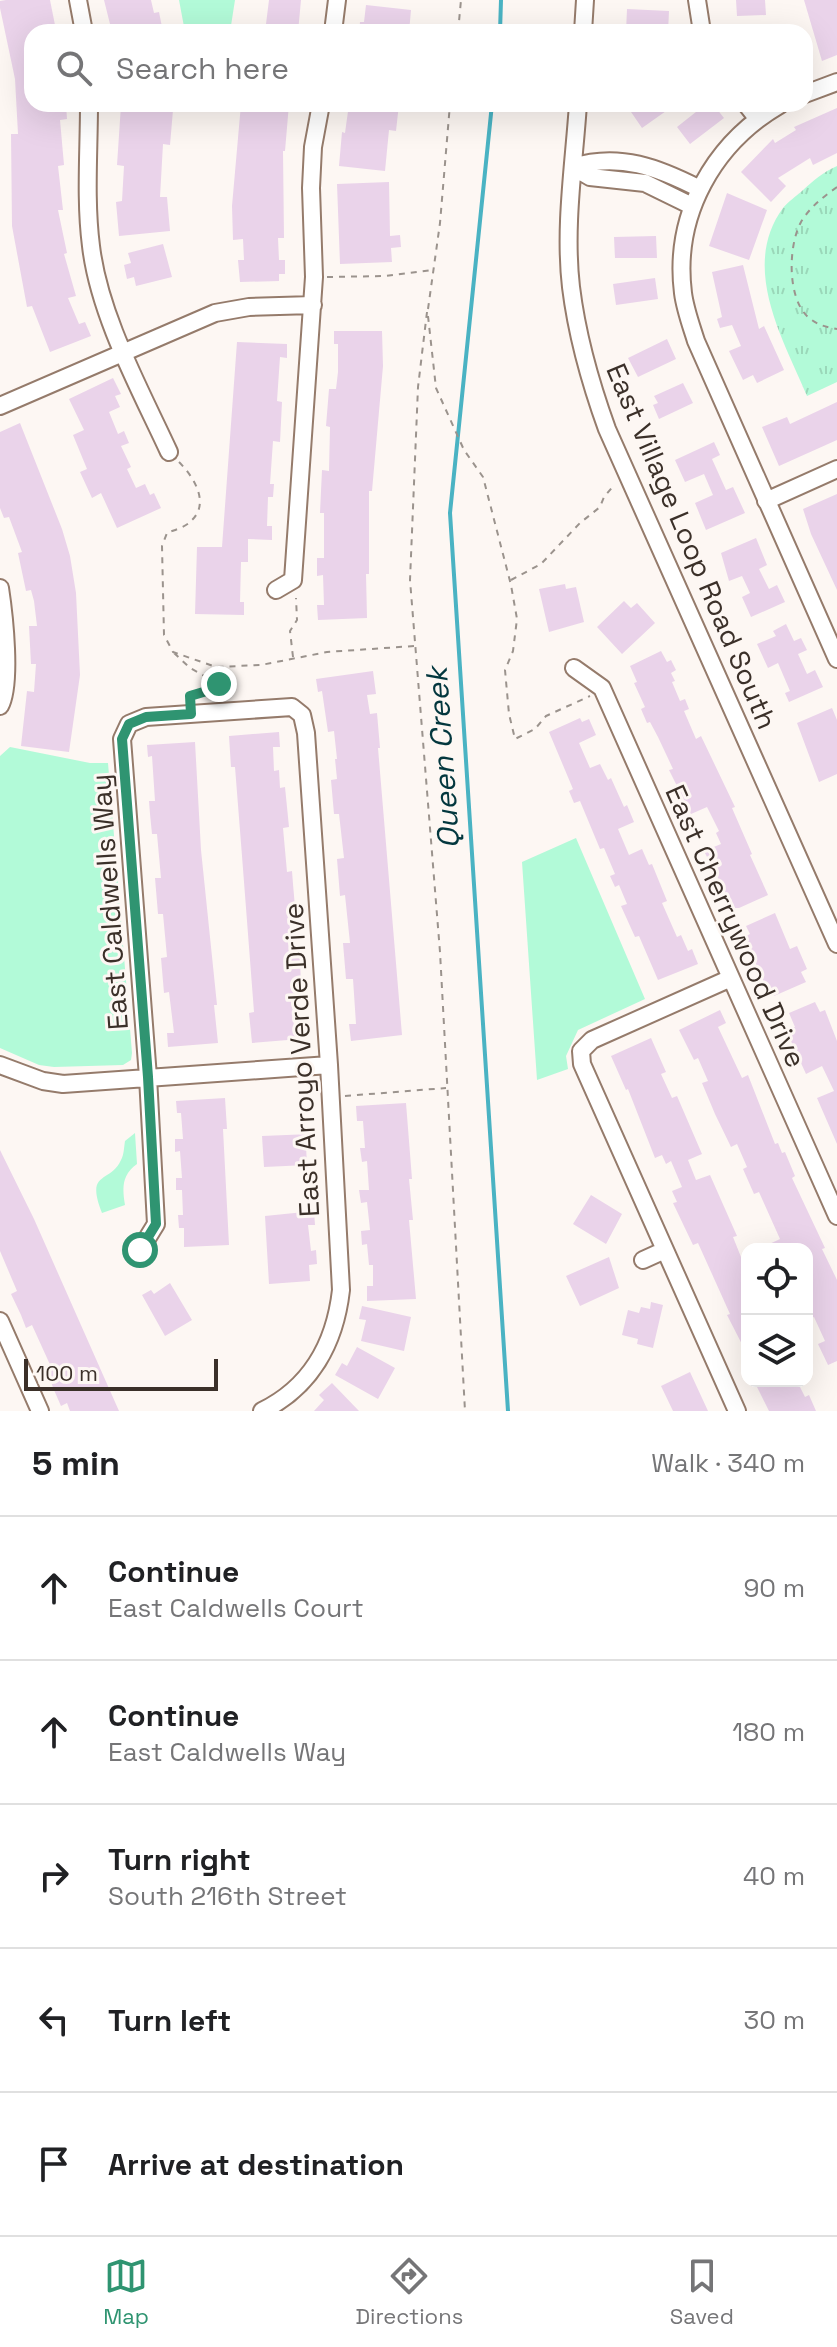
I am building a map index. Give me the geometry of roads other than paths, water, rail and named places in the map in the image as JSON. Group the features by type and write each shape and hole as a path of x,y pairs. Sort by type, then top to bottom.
{"street":[{"path":"78,0 82,24"},
{"path":"334,24 337,0"},
{"path":"584,24 585,0"},
{"path":"697,0 701,24"},
{"path":"813,91 837,82"},
{"path":"89,112 87,203 91,249 99,286 124,352 169,452"},
{"path":"276,590 293,580 313,305 313,147 320,112"},
{"name":"East Village Loop Road South","path":"577,112 569,226 571,285 590,380 628,474 837,944"},
{"path":"752,112 757,118"},
{"path":"767,112 721,153 692,206 682,246 683,294 696,341 837,659"},
{"path":"573,167 592,161 630,161 663,171 700,189"},
{"path":"573,167 590,177 645,183 692,206"},
{"path":"0,406 215,313 249,307 313,305"},
{"path":"766,501 837,469"},
{"path":"0,588 5,635 5,697 0,706"},
{"name":"East Cherrywood Drive","path":"574,668 602,688 837,1216"},
{"name":"East Arroyo Verde Drive","path":"129,724 146,717 292,707 302,715 306,733 341,1290 338,1315 325,1352 295,1389 262,1411"},
{"name":"East Caldwells Way","path":"129,724 122,739 156,1224 140,1250"},
{"path":"731,978 592,1040 581,1051 582,1064 737,1411"},
{"path":"0,1065 43,1081 63,1084 329,1065"},
{"path":"643,1260 665,1250"},
{"path":"0,1321 40,1411"}],"waterway":[{"name":"Queen Creek","path":"500,24 501,0"},
{"name":"Queen Creek","path":"491,112 450,513 508,1411"}]}
